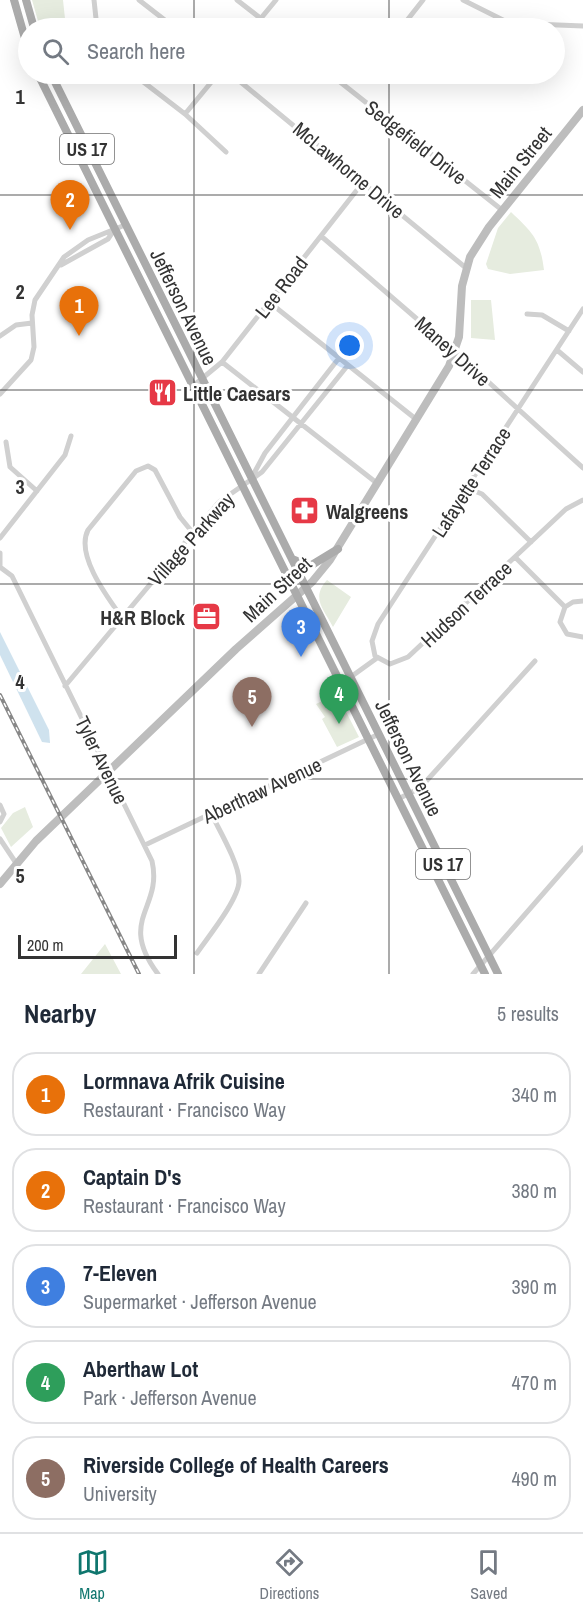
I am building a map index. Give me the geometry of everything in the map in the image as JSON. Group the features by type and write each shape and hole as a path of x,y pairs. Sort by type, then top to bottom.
{"main road":[{"path":"14,0 19,18"},
{"path":"26,0 31,18"},
{"name":"Jefferson Avenue","path":"43,84 485,974"},
{"name":"Jefferson Avenue","path":"56,84 498,974"},
{"name":"Main Street","path":"0,884 16,863 108,772 236,649 306,588 338,549 444,376 455,351 466,268 480,240 583,110"},
{"path":"292,559 310,566 338,549"}],"street":[{"path":"94,0 96,18"},
{"path":"139,0 162,18"},
{"path":"237,0 260,18"},
{"path":"262,18 276,0"},
{"path":"409,18 423,0"},
{"path":"464,0 497,18"},
{"path":"565,26 583,26"},
{"path":"146,84 185,114 226,152"},
{"path":"185,114 210,84"},
{"name":"McLawhorne Drive","path":"243,84 364,181 466,268"},
{"name":"Sedgefield Drive","path":"343,84 502,210"},
{"name":"Lee Road","path":"193,386 222,362 364,181"},
{"path":"0,394 31,360 34,347 32,323 35,300 61,265 64,257 76,246 106,231 125,225"},
{"name":"Maney Drive","path":"321,236 455,351 583,468"},
{"path":"269,302 417,420"},
{"name":"Lafayette Terrace","path":"377,658 373,651 372,641 378,624 583,309"},
{"path":"527,314 542,315 569,331"},
{"path":"0,336 16,325 32,323"},
{"path":"557,350 583,372"},
{"name":"Village Parkway","path":"252,479 255,467 339,358"},
{"path":"222,362 378,484"},
{"name":"Village Parkway","path":"65,686 219,502 262,472 348,365"},
{"path":"0,538 65,455 71,436"},
{"path":"277,438 284,444"},
{"path":"6,442 5,453 10,467 37,491"},
{"path":"123,619 93,568 84,541 88,530 136,471 148,466 155,470 180,517 193,533"},
{"path":"467,488 482,494 531,542"},
{"name":"Hudson Terrace","path":"377,658 390,664 408,657 566,509 583,500"},
{"name":"Tyler Avenue","path":"0,553 0,567 12,576 152,861 155,883 141,916 140,936 143,947 158,974"},
{"path":"515,557 565,607"},
{"path":"583,601 573,602 565,607 560,616 564,631 572,637 583,637"},
{"path":"341,684 377,658"},
{"path":"398,799 420,788 535,661"},
{"name":"Aberthaw Avenue","path":"145,845 379,734"},
{"path":"0,805 4,814 0,822"},
{"path":"197,953 234,897 239,883 237,871 211,813"},
{"path":"0,839 16,863"},
{"path":"473,974 583,848"},
{"path":"260,974 306,903"}],"shaded area":[{"path":"32,0 63,0 65,18 37,18"},
{"path":"511,212 538,244 544,270 510,274 488,269 486,264 498,228"},
{"path":"471,300 491,300 495,340 471,338"},
{"path":"327,580 351,597 333,627 322,609 319,598 322,586"},
{"path":"337,694 359,737 337,747 322,719 325,717 316,704"},
{"path":"25,807 33,827 11,847 1,828 13,813"},
{"path":"105,944 121,974 81,974"}],"water":[{"path":"0,632 49,730 50,743 42,742 0,655"}],"railway":[{"path":"0,695 139,974"}],"place":[{"name":"Captain D's","path":"70,230"},
{"name":"Lormnava Afrik Cuisine","path":"79,336"},
{"name":"Little Caesars","path":"162,393"},
{"name":"Walgreens","path":"305,511"},
{"name":"H&R Block","path":"206,617"},
{"name":"7-Eleven","path":"301,657"},
{"name":"Aberthaw Lot","path":"339,724"},
{"name":"Riverside College of Health Careers","path":"252,727"}]}
